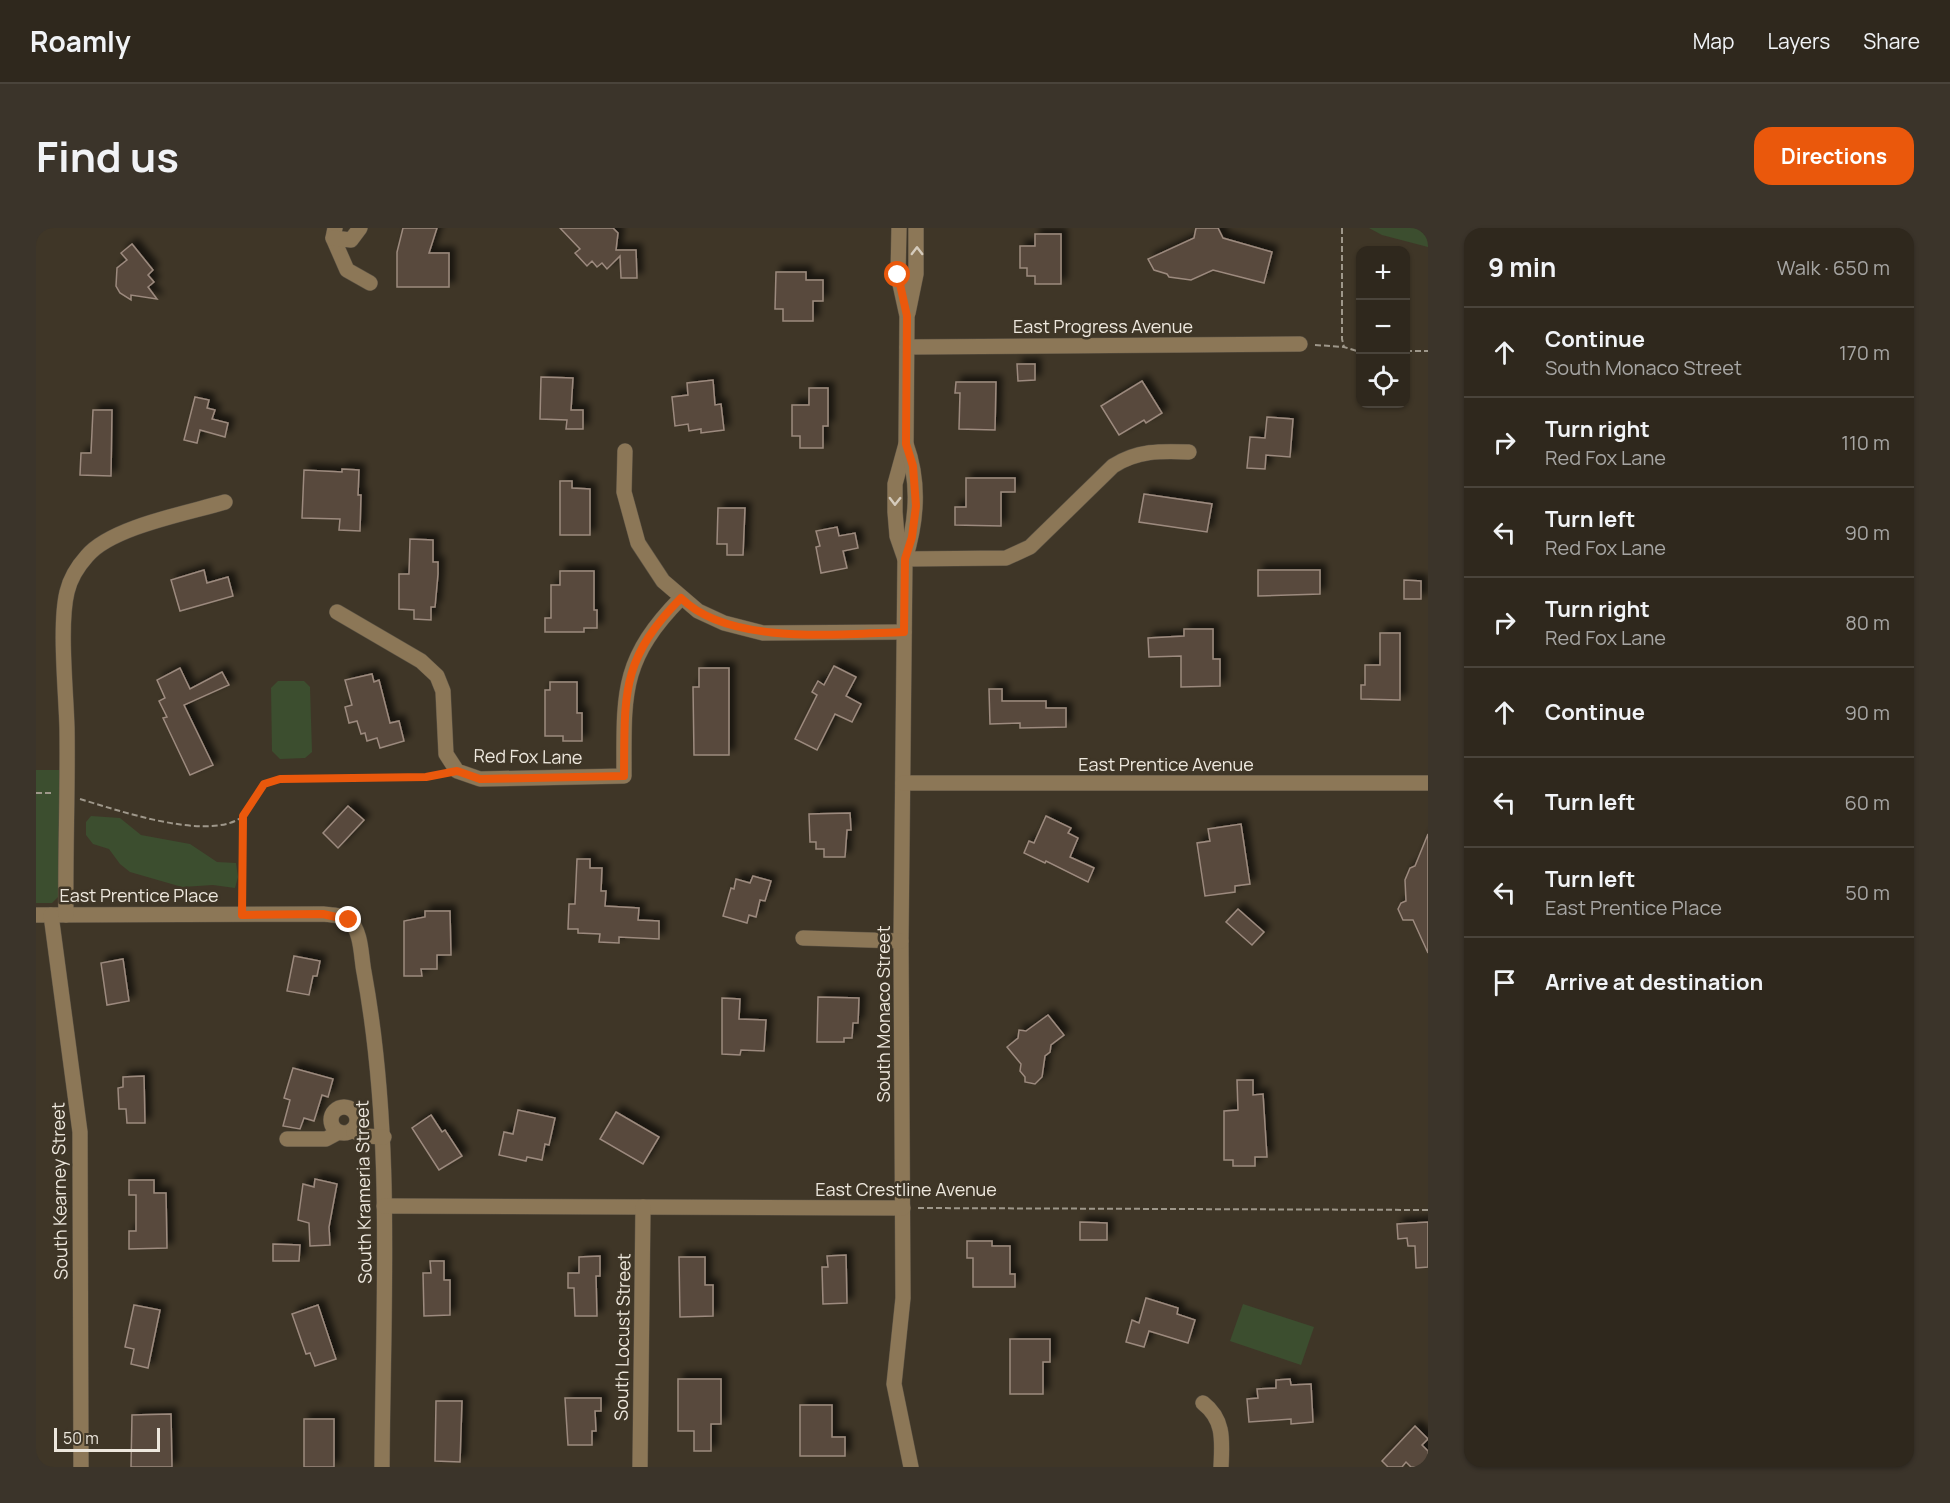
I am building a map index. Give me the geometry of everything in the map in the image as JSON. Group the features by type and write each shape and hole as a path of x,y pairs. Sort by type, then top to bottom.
{"street":[{"path":"334,233 351,240 360,228"},
{"name":"South Monaco Street","path":"899,228 898,275 907,316"},
{"name":"South Monaco Street","path":"905,559 897,536 895,499 898,470 906,444 907,316 916,274 916,228"},
{"path":"334,233 347,270 370,283"},
{"name":"East Progress Avenue","path":"907,346 1300,344"},
{"name":"South Monaco Street","path":"906,444 913,466 916,506 912,537 905,559 901,941 902,1310 894,1384 911,1467"},
{"path":"625,451 624,492 632,529 645,556 663,581 698,611 724,623 763,633 904,632"},
{"path":"905,559 1006,558 1019,554 1030,547 1113,466 1125,458 1154,451 1189,452"},
{"path":"51,915 64,841 67,795 64,618 67,592 73,575 88,554 112,536 225,502"},
{"name":"Red Fox Lane","path":"337,612 421,661 437,675 443,691 444,744 450,762 457,771 480,779 624,776 624,703 629,674 648,634 681,598"},
{"name":"East Prentice Avenue","path":"903,783 1428,783"},
{"name":"East Prentice Place","path":"51,915 323,914 349,920"},
{"name":"South Kearney Street","path":"51,915 80,1132 81,1467"},
{"name":"South Krameria Street","path":"349,920 359,944 373,1025 384,1137 382,1467"},
{"path":"803,938 901,941"},
{"path":"287,1139 326,1139 346,1131 364,1136 384,1137"},
{"name":"East Crestline Avenue","path":"384,1206 903,1208"},
{"name":"South Locust Street","path":"640,1467 644,1207"},
{"path":"1203,1403 1214,1413 1221,1430 1221,1467"}],"path":[{"path":"1342,228 1344,347"},
{"path":"1300,344 1344,347 1356,351"},
{"path":"1410,351 1428,351"},
{"path":"36,793 67,795 157,822 226,824 243,816 264,784 270,780 426,777 457,771"},
{"path":"242,915 243,816"},
{"name":"East Crestline Avenue","path":"903,1208 1428,1210"}],"green space":[{"path":"1369,228 1428,228 1428,247 1382,235"},
{"path":"278,681 304,681 310,687 312,752 305,758 280,759 272,751 271,688"},
{"path":"36,770 60,770 58,897 52,903 36,903"},
{"path":"91,816 120,818 141,835 190,844 217,862 236,863 238,877 235,888 213,885 182,887 130,872 120,864 109,849 93,844 86,835 86,822"},
{"path":"1243,1304 1314,1327 1301,1365 1230,1341"}],"building":[{"path":"403,228 437,228 429,253 449,253 449,287 397,287 397,252"},
{"path":"560,228 613,228 618,233 616,250 636,250 637,278 621,278 620,256 607,269 602,263 597,267 592,261 587,266 575,253 580,249"},
{"path":"1196,228 1218,228 1223,238 1272,252 1264,283 1213,270 1191,280 1169,277 1167,274 1154,270 1148,259 1194,238"},
{"path":"1035,234 1061,234 1061,284 1035,284 1035,276 1027,276 1027,268 1020,268 1020,246 1035,246"},
{"path":"132,244 153,270 148,275 154,282 148,287 157,299 131,295 131,300 120,293 116,286 117,268 127,260 121,253"},
{"path":"776,272 806,272 806,280 823,280 823,301 813,301 813,321 783,321 783,309 775,309"},
{"path":"1017,364 1035,364 1035,380 1018,381"},
{"path":"541,377 573,378 571,410 583,410 583,429 566,429 567,420 540,419"},
{"path":"713,380 715,405 721,404 724,430 701,433 701,429 689,431 688,424 675,426 672,397 688,395 687,383"},
{"path":"1142,381 1162,413 1146,423 1144,420 1119,435 1101,406"},
{"path":"956,382 996,382 995,430 959,429 960,393 955,393"},
{"path":"809,388 828,388 828,426 823,426 823,448 800,448 800,436 792,436 792,405 809,405"},
{"path":"195,397 209,400 207,408 215,410 212,419 228,423 225,437 200,430 197,443 184,440"},
{"path":"93,410 112,410 111,476 80,475 81,453 91,453"},
{"path":"1267,417 1293,419 1290,457 1266,455 1265,469 1247,468 1250,437 1265,438"},
{"path":"342,469 359,470 360,531 339,530 340,519 302,518 304,470 342,472"},
{"path":"966,478 1015,478 1015,492 1001,492 1001,526 955,525 955,507 966,507"},
{"path":"560,481 572,481 572,488 590,489 590,535 560,535"},
{"path":"1144,494 1212,504 1207,532 1139,522"},
{"path":"718,508 745,508 743,555 727,555 727,544 717,544"},
{"path":"837,527 839,536 855,533 858,548 843,551 847,568 821,573 816,547 820,546 816,531"},
{"path":"410,539 433,540 433,562 438,562 438,574 435,607 431,607 431,620 414,619 414,610 399,609 399,574 409,574"},
{"path":"204,570 207,583 228,577 233,596 180,611 171,580"},
{"path":"1258,570 1320,570 1320,594 1258,596"},
{"path":"560,571 594,571 594,610 597,610 597,628 584,628 584,632 545,632 545,618 551,618 551,585 560,585"},
{"path":"1404,580 1421,581 1421,599 1404,599"},
{"path":"1184,629 1213,629 1213,659 1220,659 1220,686 1181,687 1181,656 1149,657 1148,638 1184,636"},
{"path":"1380,633 1400,633 1400,700 1361,699 1361,685 1365,685 1365,665 1380,665"},
{"path":"834,666 856,677 846,696 861,704 852,722 835,714 817,750 795,739 817,695 812,692 818,681 824,685"},
{"path":"180,668 190,689 222,672 229,685 184,705 213,765 190,775 163,718 167,717 159,701 165,698 157,680"},
{"path":"699,668 729,668 729,755 694,755 693,687 699,687"},
{"path":"372,674 374,682 379,680 390,723 399,721 404,741 380,748 377,738 367,741 365,733 361,734 357,721 349,723 345,707 352,705 345,680"},
{"path":"550,682 577,682 577,713 582,713 582,741 563,741 563,736 545,736 545,690 550,690"},
{"path":"989,689 1002,689 1002,701 1046,701 1046,708 1066,708 1066,727 1020,728 1020,723 990,724"},
{"path":"348,806 364,820 338,848 323,833"},
{"path":"850,813 851,830 847,830 845,857 824,857 824,849 816,849 816,842 810,842 809,814"},
{"path":"1046,816 1071,828 1068,833 1078,838 1070,857 1094,868 1088,882 1024,853 1029,841 1034,843"},
{"path":"1241,824 1250,884 1235,886 1235,892 1205,896 1197,843 1210,841 1208,829"},
{"path":"1428,834 1428,953 1413,920 1403,920 1398,909 1401,903 1406,901 1405,880 1410,868 1415,866"},
{"path":"577,859 590,859 590,868 602,868 601,891 606,891 605,906 639,908 638,920 659,921 659,939 619,937 619,943 599,942 600,934 578,933 578,929 568,929 569,904 575,904"},
{"path":"753,876 771,881 765,901 760,900 756,917 749,915 747,923 723,916 736,879 750,883"},
{"path":"1238,909 1264,932 1252,945 1226,922"},
{"path":"425,911 450,911 451,955 437,955 437,969 421,969 422,976 404,976 404,921 425,917"},
{"path":"294,956 320,961 317,976 313,976 309,995 287,991"},
{"path":"123,959 129,1001 107,1005 101,963"},
{"path":"818,997 859,998 858,1023 853,1023 852,1038 844,1038 844,1042 817,1042"},
{"path":"722,998 740,999 739,1019 766,1020 764,1051 741,1050 740,1055 722,1054"},
{"path":"1048,1015 1064,1035 1051,1045 1050,1052 1045,1056 1042,1077 1035,1084 1025,1082 1025,1077 1020,1071 1021,1064 1007,1047 1018,1038 1019,1030 1026,1031"},
{"path":"293,1068 333,1079 328,1097 322,1095 314,1121 304,1118 300,1129 283,1126 290,1100 284,1098"},
{"path":"144,1076 145,1123 127,1123 126,1109 119,1109 118,1088 123,1087 123,1077"},
{"path":"1237,1080 1253,1080 1253,1095 1263,1094 1267,1157 1255,1157 1255,1166 1233,1166 1233,1160 1224,1160 1224,1111 1238,1110"},
{"path":"518,1110 555,1118 549,1145 545,1144 542,1160 527,1157 526,1161 499,1155 504,1132 513,1134"},
{"path":"616,1112 659,1137 643,1164 600,1139"},
{"path":"431,1115 442,1132 445,1130 462,1156 439,1170 412,1128"},
{"path":"315,1179 337,1184 329,1227 330,1245 310,1246 309,1223 298,1220 303,1184 314,1187"},
{"path":"129,1180 154,1180 154,1193 166,1193 167,1248 129,1249 129,1231 136,1231 136,1195 129,1195"},
{"path":"1080,1222 1107,1223 1107,1240 1080,1240"},
{"path":"1428,1222 1428,1267 1416,1268 1415,1246 1408,1246 1407,1238 1398,1239 1397,1224"},
{"path":"967,1241 992,1241 992,1246 1010,1246 1010,1274 1015,1274 1015,1287 973,1287 973,1258 967,1258"},
{"path":"273,1244 300,1245 299,1261 273,1261"},
{"path":"846,1255 847,1303 823,1304 822,1267 828,1267 827,1256"},
{"path":"600,1256 600,1276 596,1276 597,1316 575,1316 574,1288 568,1288 568,1273 579,1273 579,1257"},
{"path":"679,1257 705,1257 705,1285 713,1285 713,1316 680,1317"},
{"path":"430,1261 444,1261 444,1280 450,1280 450,1315 424,1316 423,1273 431,1273"},
{"path":"1146,1298 1178,1308 1177,1314 1195,1320 1188,1343 1149,1331 1144,1347 1126,1342 1132,1320 1139,1323"},
{"path":"134,1305 160,1310 148,1368 131,1364 134,1349 125,1347"},
{"path":"318,1305 336,1359 315,1366 310,1353 306,1354 292,1314"},
{"path":"1010,1339 1050,1339 1050,1362 1043,1362 1043,1394 1010,1394"},
{"path":"678,1379 721,1379 721,1424 711,1424 711,1451 694,1451 694,1431 678,1431"},
{"path":"1290,1379 1291,1385 1311,1384 1313,1422 1291,1424 1291,1419 1249,1422 1247,1399 1258,1398 1257,1389 1276,1388 1276,1380"},
{"path":"565,1398 601,1398 601,1411 595,1411 596,1431 592,1431 592,1445 568,1445"},
{"path":"436,1401 462,1401 460,1462 435,1461"},
{"path":"800,1405 832,1405 832,1437 845,1437 845,1456 800,1456"},
{"path":"171,1414 172,1467 131,1467 132,1415"},
{"path":"304,1419 334,1419 334,1467 304,1467"},
{"path":"1415,1426 1428,1439 1422,1445 1428,1451 1428,1467 1411,1467 1406,1462 1402,1467 1388,1467 1382,1461"}],"route":[{"path":"349,920 323,914 242,915 243,816 264,784 270,780 426,777 457,771 468,777 480,779 624,776 624,703 629,674 648,634 662,616 681,598 698,611 724,623 763,633 904,632 905,559 912,537 916,506 913,466 906,444 907,316 898,275"}]}
